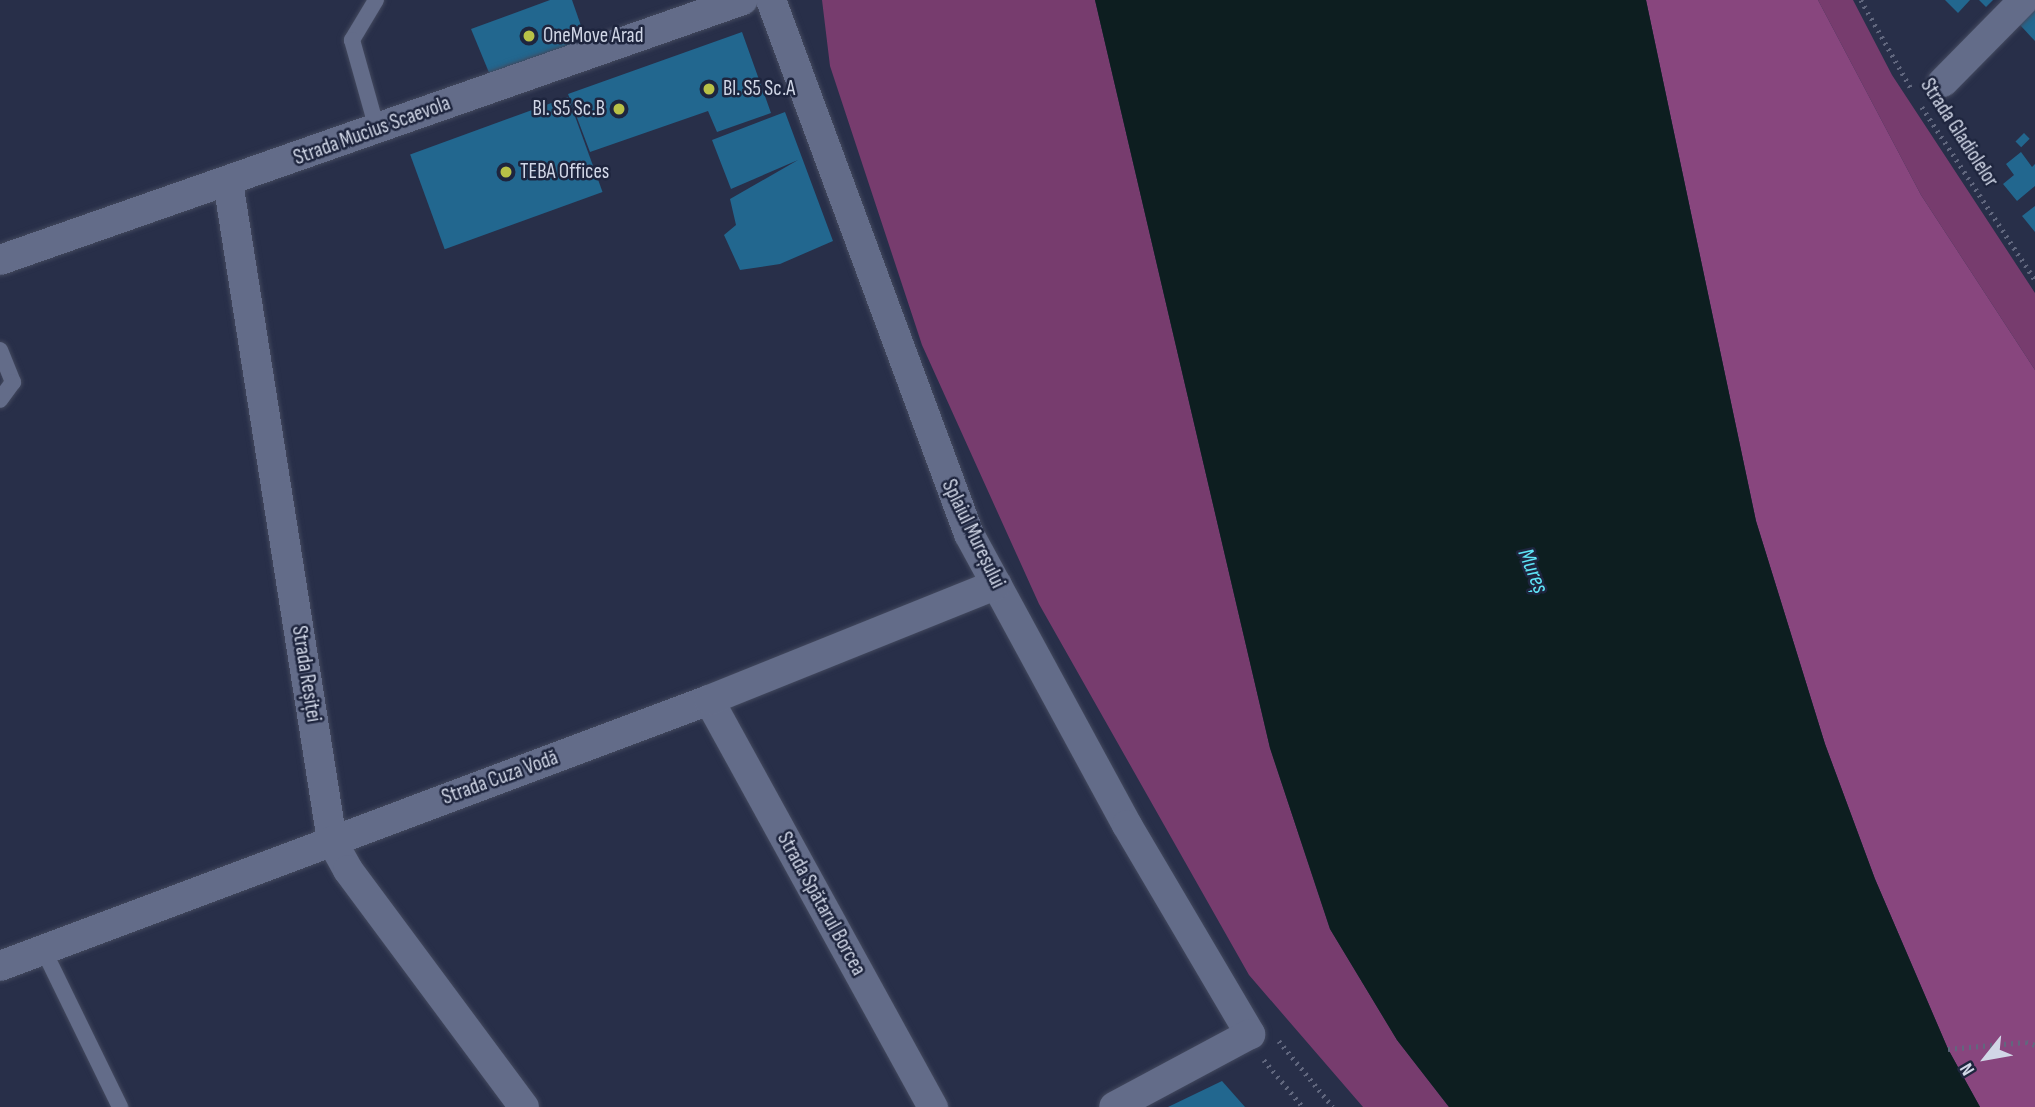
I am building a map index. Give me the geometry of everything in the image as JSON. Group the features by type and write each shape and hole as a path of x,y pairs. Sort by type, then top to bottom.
{"street":[{"name":"Strada Mucius Scaevola","path":"0,260 743,0"},
{"name":"Splaiul Mureșului","path":"771,0 944,473 997,584 1127,825 1250,1034 1114,1107"},
{"path":"1943,82 2024,0"},
{"name":"Strada Reșiței","path":"228,182 332,841 348,870 524,1107"},
{"name":"Strada Cuza Vodă","path":"0,966 709,700 997,584"},
{"name":"Strada Spătarul Borcea","path":"709,700 933,1107"}],"lane":[{"path":"376,0 352,40 377,129"},
{"path":"0,350 13,382 0,400"},
{"path":"43,950 120,1107"}],"path":[{"name":"Strada Gladiolelor","path":"1861,0 1905,79 2035,280"},
{"path":"1948,1049 2026,1042 2035,1045"}],"shaded area":[{"path":"822,0 1095,0 1270,748 1330,929 1397,1040 1449,1107 1363,1107 1249,975 1039,604 922,345 830,66"},
{"path":"1646,0 1818,0 1921,195 2035,370 2035,1107 1980,1107 1948,1049 1875,879 1825,744 1756,521"},
{"path":"1818,0 1853,0 1892,75 2035,293 2035,370 1921,195"}],"water":[{"name":"Mureș","path":"1095,0 1646,0 1756,521 1825,744 1875,879 1948,1049 1980,1107 1449,1107 1397,1040 1330,929 1270,748"}],"building":[{"name":"OneMove Arad","path":"550,0 572,0 587,43 490,75 471,29"},
{"path":"1945,0 1970,0 1958,13"},
{"path":"1979,0 1993,0 1986,7"},
{"path":"2035,10 2035,41 2020,25"},
{"path":"742,32 771,113 717,132 708,111 590,152 568,94"},
{"name":"TEBA Offices","path":"568,97 603,192 445,249 410,154"},
{"path":"785,112 833,241 780,264 740,270 724,235 736,225 730,199 798,160 731,189 712,140"},
{"path":"2024,133 2030,139 2021,147 2016,141"},
{"path":"2021,152 2032,167 2035,164 2035,186 2017,201 2003,184 2014,175 2006,164"},
{"path":"2035,206 2035,232 2022,216"},
{"path":"1222,1081 1245,1107 1168,1107"}],"place":[{"name":"OneMove Arad","path":"529,36"},
{"name":"Bl. S5 Sc.A","path":"709,89"},
{"name":"Bl. S5 Sc.B","path":"619,109"},
{"name":"TEBA Offices","path":"506,172"}]}
